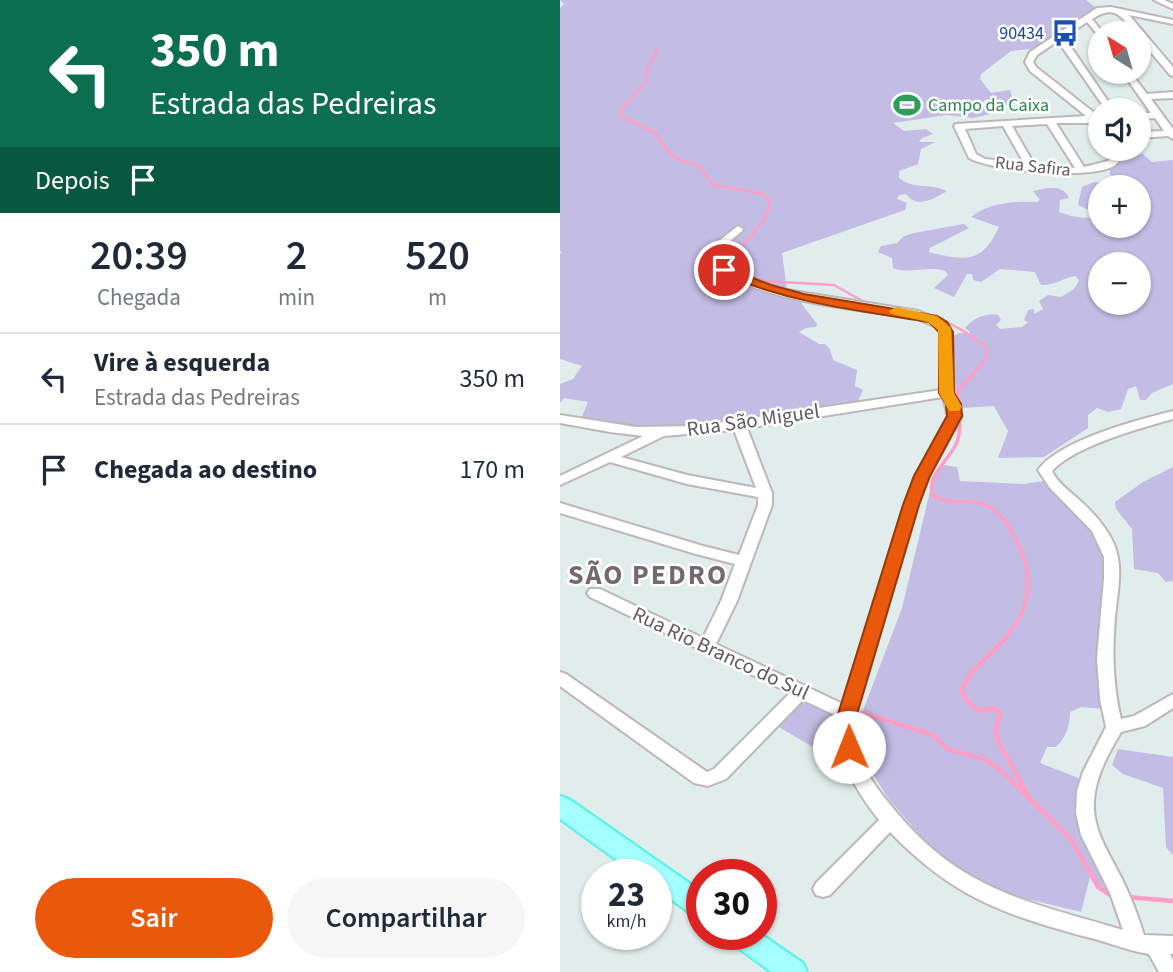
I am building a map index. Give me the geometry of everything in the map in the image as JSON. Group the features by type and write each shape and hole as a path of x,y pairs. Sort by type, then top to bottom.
{"main road":[{"path":"560,806 686,896"},
{"path":"762,950 793,972"}],"street":[{"path":"1159,1 1173,7"},
{"path":"1088,111 1030,66 1033,54 1100,10 1121,11 1172,23"},
{"path":"1121,11 1173,73"},
{"path":"1060,38 1102,98"},
{"path":"1136,84 1172,135"},
{"path":"1146,97 1173,95"},
{"path":"1151,115 1159,115"},
{"path":"1031,167 1006,124 1088,120"},
{"path":"1050,121 1083,171"},
{"name":"Rua Safira","path":"1006,124 959,126 972,156 977,160 1083,171 1113,161"},
{"path":"1151,135 1172,135"},
{"path":"738,229 712,251 710,257 724,270 748,282 803,298 905,313 939,322 946,332 947,393 955,416 922,476 911,505 848,714 846,734 858,772 873,798 921,852 976,891 1040,915 1155,945"},
{"name":"Rua São Miguel","path":"560,419 610,428 661,432 738,424 947,393"},
{"path":"1169,972 1155,945 1125,906 1090,835 1085,802 1091,775 1115,727 1105,677 1111,557 1103,534 1092,518 1050,480 1045,470 1055,459 1090,443 1173,415"},
{"path":"707,647 763,515 765,493 738,424"},
{"path":"560,481 661,432"},
{"path":"610,458 713,487 765,493"},
{"path":"560,508 701,551 745,561"},
{"name":"Rua Rio Branco do Sul","path":"595,593 848,714"},
{"path":"560,678 700,778 708,779 720,774 803,691"},
{"path":"1115,727 1139,721 1173,700"},
{"path":"823,889 891,819"}],"shaded area":[{"path":"560,0 1086,0 1096,8 1080,20 1066,18 1082,23 1037,48 1011,51 981,74 980,79 991,93 1010,90 1014,104 1002,106 986,99 981,104 990,114 973,118 946,115 893,123 904,131 926,129 933,134 919,142 935,142 921,149 918,164 899,171 899,178 911,184 947,191 920,202 910,199 906,194 899,195 897,199 907,203 905,210 782,253 788,297 798,299 817,324 816,327 799,332 819,344 825,344 830,349 833,360 857,370 855,386 863,390 858,401 659,429 581,419 588,402 564,398 560,403 560,384 573,379 582,366 560,359 560,8 564,4"},
{"path":"1173,160 1173,384 1152,393 1146,400 1140,400 1136,386 1128,389 1121,409 1108,412 1097,408 1088,415 1088,428 1044,457 998,458 1008,431 994,406 961,408 952,392 953,336 971,333 965,328 968,324 988,315 998,315 1001,320 996,325 1000,329 1022,327 1028,322 1024,320 1028,310 1034,309 1034,314 1043,309 1039,301 1048,295 1061,297 1074,289 1079,281 1076,276 1041,285 1035,272 1000,269 981,282 973,280 972,274 967,274 954,297 934,288 948,275 945,271 899,270 893,268 892,258 878,252 881,246 897,243 904,236 964,224 969,228 930,248 929,252 953,257 971,257 986,248 999,227 971,217 994,205 1037,202 1040,200 1033,191 1054,188 1063,191 1069,198 1060,200 1059,212 1088,218 1088,238 1151,238 1151,175 1110,175 1110,168 1122,161"},
{"path":"1088,184 1088,210 1078,205 1082,187"},
{"path":"943,465 957,467 960,481 1023,484 1044,481 1086,522 1104,552 1105,709 1081,707 1070,712 1065,735 1056,747 1047,747 1040,763 1081,779 1113,896 1098,887 1090,877 1081,912 998,892 934,852 887,797 867,764 860,745 862,713 902,608 933,479"},
{"path":"1173,467 1173,581 1166,582 1158,573 1134,569 1132,529 1116,509 1115,502 1143,482"},
{"path":"802,695 841,717 839,724 818,750 772,723"},
{"path":"1118,749 1173,757 1173,855 1166,847 1163,788 1123,774 1112,765"}],"waterway":[{"path":"656,48 657,52 649,63 646,82 619,112 624,118 656,133 667,151 679,160 698,165 713,185 764,194 770,201 764,219 731,264 734,268 765,281 834,285 866,303"},
{"path":"886,306 914,310 940,319 964,331 987,348 984,360 971,375"},
{"path":"973,374 957,392 959,436 954,448 935,474 931,488 933,495 939,499 983,504 994,510 1007,524 1021,550 1028,577 1028,590 1021,615 1004,639"},
{"path":"1006,638 975,669 961,689 970,704 979,711 994,708 1000,713 996,730 999,743 1031,800"},
{"path":"862,713 933,735 947,749 984,759 997,767 1031,800"},
{"path":"1031,800 1071,839 1098,887 1112,896"},
{"path":"1127,897 1173,901"}],"slow traffic":[{"path":"896,311 933,319 944,328 947,393 954,407"}],"place":[{"name":"90434","path":"1065,33"},
{"name":"Campo da Caixa","path":"907,105"}],"district":[{"name":"SÃO PEDRO","path":"648,574"}],"route":[{"path":"724,270 748,282 803,298 933,319 942,325 946,332 947,393 955,416 922,476 911,505 888,589 848,714 846,734 849,747"}]}
